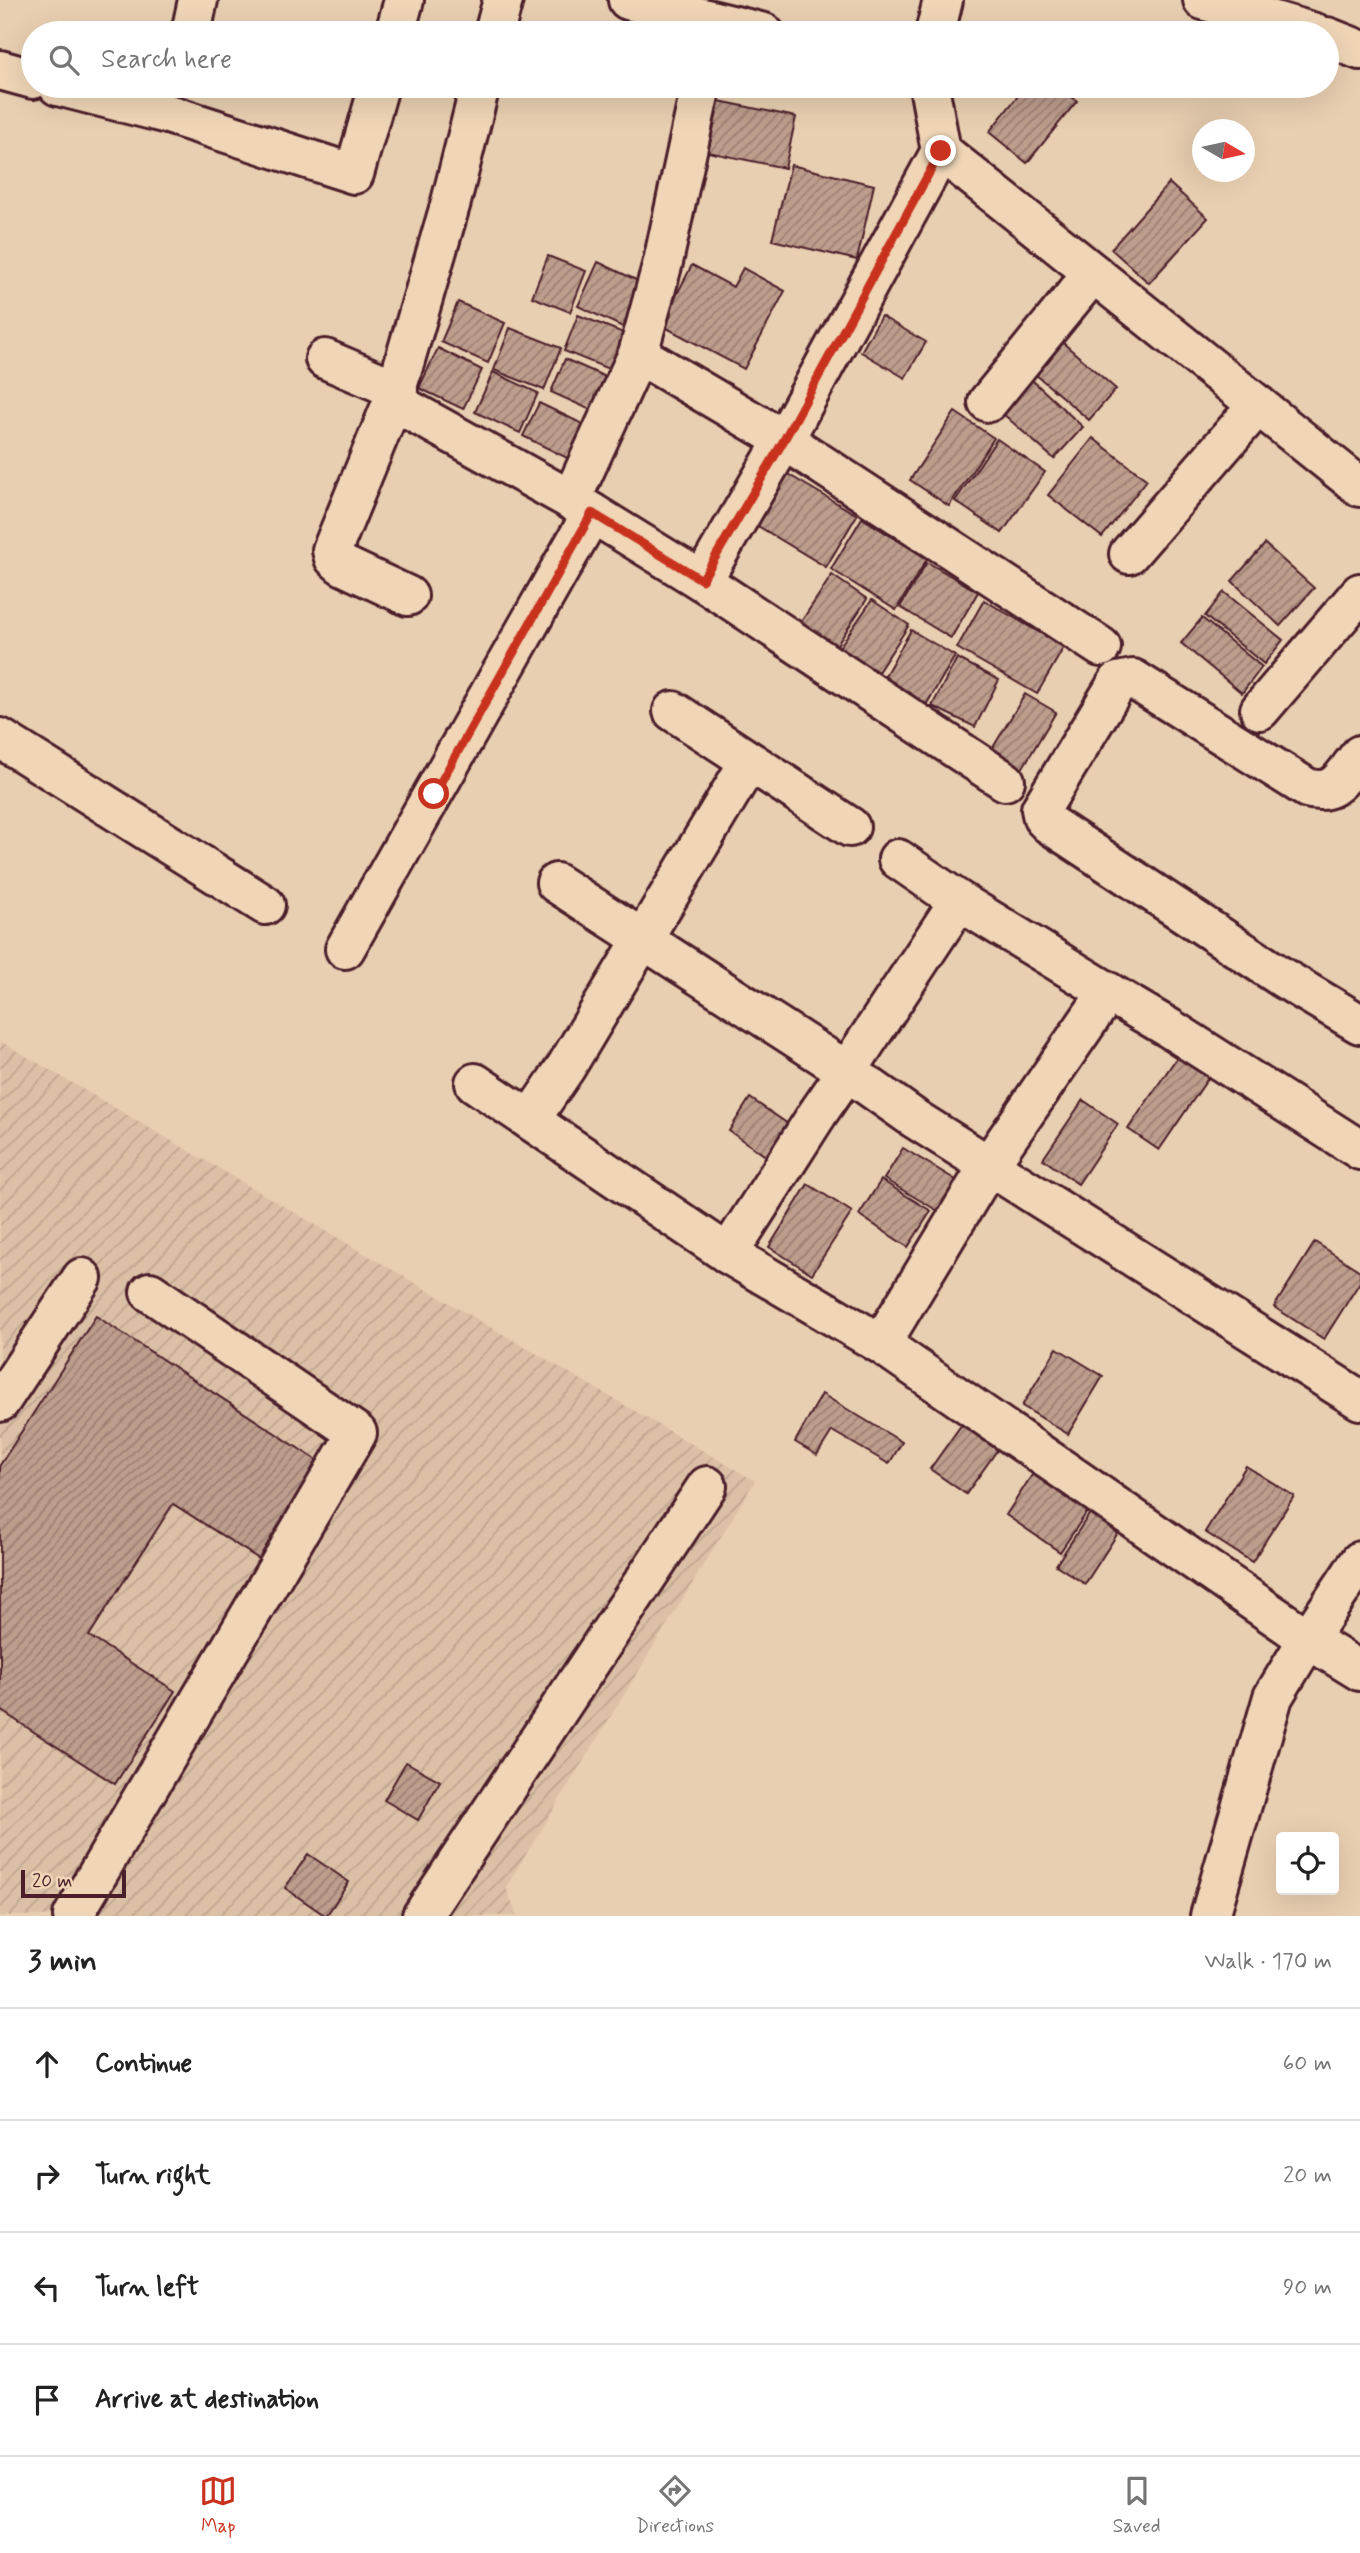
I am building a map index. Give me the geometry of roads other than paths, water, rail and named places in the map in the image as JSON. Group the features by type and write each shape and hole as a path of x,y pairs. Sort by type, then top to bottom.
{"street":[{"path":"194,21 198,0"},
{"path":"398,21 404,0"},
{"path":"497,21 503,0"},
{"path":"628,0 692,21"},
{"path":"938,21 943,0"},
{"path":"1203,0 1274,21"},
{"path":"1339,40 1360,50"},
{"path":"0,71 21,76"},
{"path":"172,100 354,174 376,98"},
{"path":"408,596 342,565 334,558 332,550 395,395 477,98"},
{"path":"345,949 582,506 638,354 663,262 698,98"},
{"path":"702,580 784,440 941,151 931,98"},
{"path":"941,151 1360,487"},
{"path":"988,402 1093,273"},
{"path":"638,354 784,440 1101,646"},
{"path":"325,359 395,395 702,580 1004,781"},
{"path":"1129,554 1258,405"},
{"path":"1260,710 1360,593"},
{"path":"1359,1020 1283,978 1049,824 1043,818 1041,809 1118,682 1125,680 1133,679 1307,788 1320,792 1331,790 1360,755"},
{"path":"673,711 850,827"},
{"path":"0,738 265,905"},
{"path":"530,1120 566,1067 749,762"},
{"path":"898,859 959,901 1169,1027 1360,1150"},
{"path":"556,883 848,1071 915,1119 1360,1400"},
{"path":"728,1254 959,901"},
{"path":"881,1344 989,1165 1108,992"},
{"path":"475,1083 728,1254 881,1344 1308,1639 1360,1671"},
{"path":"0,1402 82,1278"},
{"path":"74,1916 356,1433 150,1292"},
{"path":"422,1916 707,1486"},
{"path":"1210,1916 1273,1697 1360,1561"}]}
